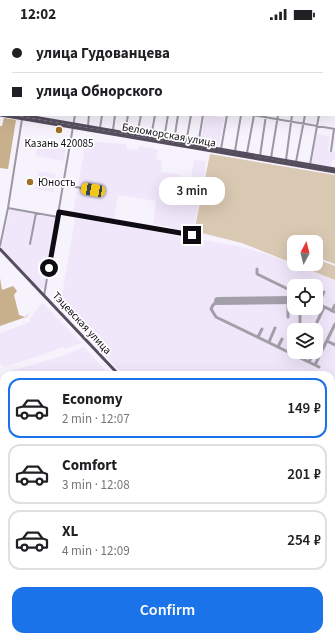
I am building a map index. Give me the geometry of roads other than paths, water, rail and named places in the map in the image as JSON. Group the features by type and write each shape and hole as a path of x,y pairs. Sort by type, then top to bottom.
{"main road":[{"name":"Беломорская улица","path":"23,116 185,145 335,169"},
{"name":"Беломорская улица","path":"74,125 164,139 185,145 198,145 286,160 335,172"},
{"name":"Тэцевская улица","path":"0,247 115,371"}],"street":[{"path":"0,247 23,116"},
{"path":"44,296 75,116"},
{"path":"88,126 89,116"},
{"path":"100,128 102,116"},
{"path":"112,130 115,116"},
{"path":"128,116 128,134"},
{"path":"137,135 141,116"},
{"path":"151,137 155,116"},
{"path":"164,139 168,116"},
{"path":"174,141 178,116"},
{"path":"185,145 191,116"},
{"path":"198,145 203,116"},
{"path":"221,149 227,116"},
{"path":"235,151 241,116"},
{"path":"247,154 253,116"},
{"path":"260,156 266,116 291,122 335,129 331,150"},
{"path":"286,160 292,116"},
{"path":"296,162 305,116"},
{"path":"310,166 319,116"},
{"path":"271,158 278,119"},
{"path":"64,185 93,190"},
{"path":"8,208 58,216"},
{"path":"59,212 192,235"},
{"path":"30,244 36,213"}],"tram line":[{"path":"16,116 335,171"}],"place":[{"name":"Казань 420085","path":"59,130"},
{"name":"Юность","path":"30,182"}]}
